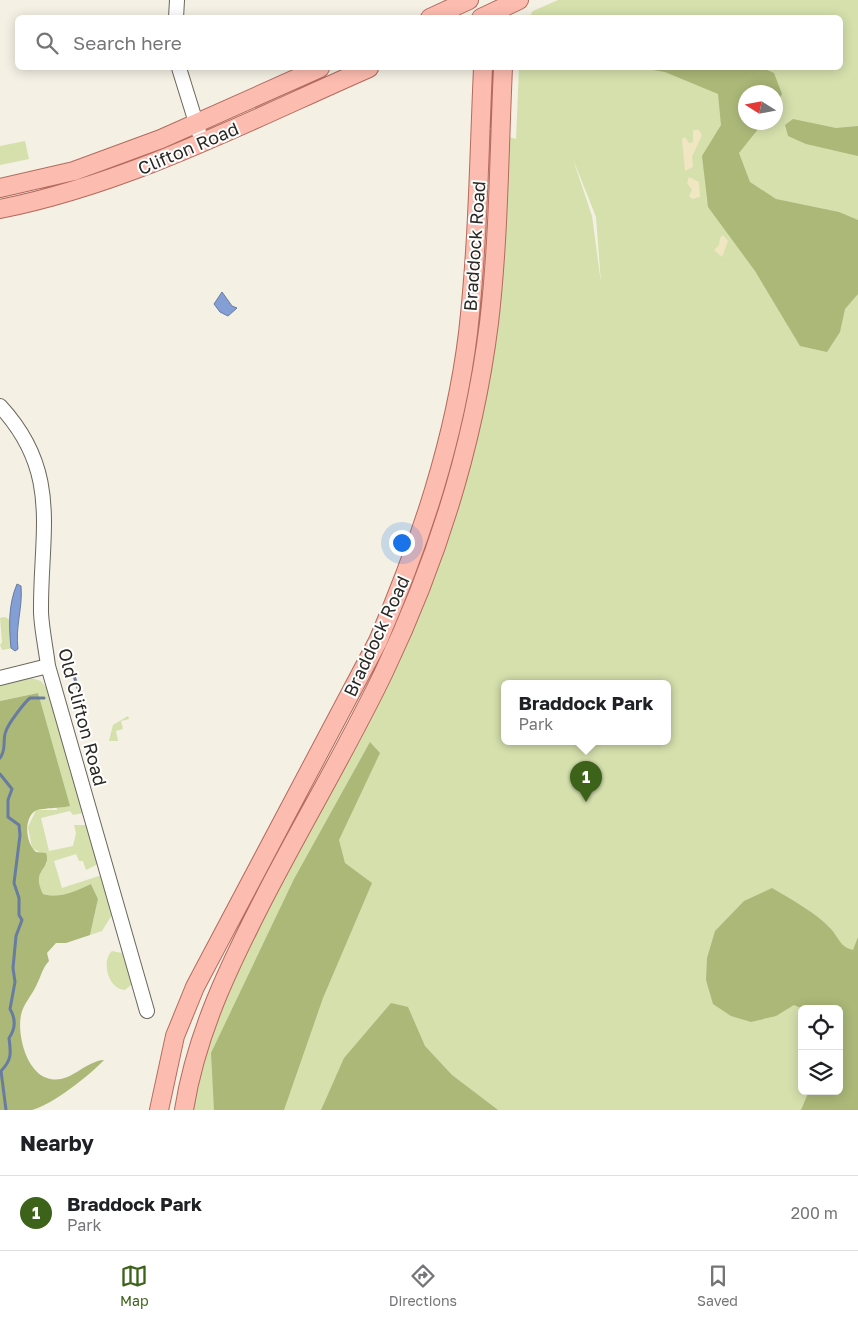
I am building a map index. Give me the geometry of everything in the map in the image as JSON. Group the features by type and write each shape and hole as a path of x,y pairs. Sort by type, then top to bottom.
{"main road":[{"path":"436,15 469,0"},
{"path":"483,13 509,6"},
{"name":"Clifton Road","path":"0,188 74,171 160,139 315,70"},
{"name":"Clifton Road","path":"0,209 101,184 202,142 364,70"},
{"name":"Braddock Road","path":"159,1110 175,1036 195,987 378,641 402,582 429,506 451,424 468,334 475,248 483,70"},
{"name":"Braddock Road","path":"184,1110 198,1047 221,985 279,869 384,673 433,555 449,505 461,463 480,379 488,323 494,259 503,70"}],"street":[{"path":"176,15 177,0"},
{"path":"180,70 194,123 202,142"},
{"name":"Old Clifton Road","path":"0,406 27,441 41,476 45,532 41,614 48,666 146,1011"},
{"path":"0,678 48,666"}],"green space":[{"path":"558,0 858,0 858,1110 192,1110 221,985 408,618 480,379 500,134 516,139 519,70 843,70 843,15 530,15 533,11","holes":["573,159 596,217 601,283 592,216"]},
{"path":"653,70 767,70 774,73 779,85 738,85 738,130 757,130 739,153 750,182 776,199 839,212 858,220 858,294 845,309 840,332 827,352 800,346 755,271 708,207 702,156 721,125 718,94 665,72"},
{"path":"793,119 836,128 858,126 858,156 806,144 788,136 785,125"},
{"path":"25,141 29,159 0,165 0,146"},
{"path":"4,617 13,625 14,648 2,650 0,645 2,642 0,618"},
{"path":"31,678 41,681 48,690 83,813 73,815 70,811 41,818 49,851 73,846 76,833 74,825 87,825 98,864 86,870 83,861 79,861 76,854 54,861 62,888 102,875 112,915 102,931 90,935 98,899 91,884 68,894 56,896 43,894 39,885 39,874 47,863 41,853 32,848 28,827 36,810 57,810 38,693 0,701 0,686"},
{"path":"38,693 70,806 37,810 31,815 27,825 28,838 33,848 36,852 46,853 46,863 39,879 40,886 43,894 56,896 68,894 91,884 98,899 90,935 66,943 56,943 47,953 49,961 22,1011 20,1032 28,1060 40,1074 47,1078 62,1079 90,1064 104,1060 70,1089 40,1107 32,1110 0,1110 0,701"},
{"path":"128,716 129,719 121,721 123,729 116,731 118,741 109,741 113,725"},
{"path":"370,742 380,753 339,840 345,863 372,883 323,998 284,1110 214,1110 211,1053 294,879"},
{"path":"772,888 818,917 831,929 845,947 853,950 858,937 858,1110 801,1110 807,1095 843,1095 843,1005 798,1005 798,1007 794,1005 776,1016 751,1022 731,1016 713,1004 706,980 707,958 715,931 744,901"},
{"path":"112,951 122,953 132,984 125,990 114,985 108,974 107,961"},
{"path":"391,1003 408,1007 425,1046 452,1075 498,1110 321,1110 344,1058"}],"sand":[{"path":"693,130 699,130 702,135 692,157 693,167 685,171 682,139 685,137 689,143 693,142"},
{"path":"689,177 699,182 700,197 692,199 689,196 692,190 687,183"},
{"path":"723,235 728,241 722,257 714,250 719,245 720,238"}],"water":[{"path":"222,292 232,306 237,308 228,316 220,312 214,304"},
{"path":"17,584 21,586 21,602 17,633 18,649 15,651 11,648 10,616"}],"waterway":[{"path":"72,670 79,691"},
{"path":"0,758 6,731 16,714 30,698 44,698"},
{"path":"0,774 12,789 8,800 8,817 19,825 20,835 14,883 19,898 19,915 22,920 16,936 13,968 15,982 10,1009 14,1020 14,1027 9,1038 9,1060 1,1071 6,1110"}],"place":[{"name":"Braddock Park","path":"586,802"}]}
